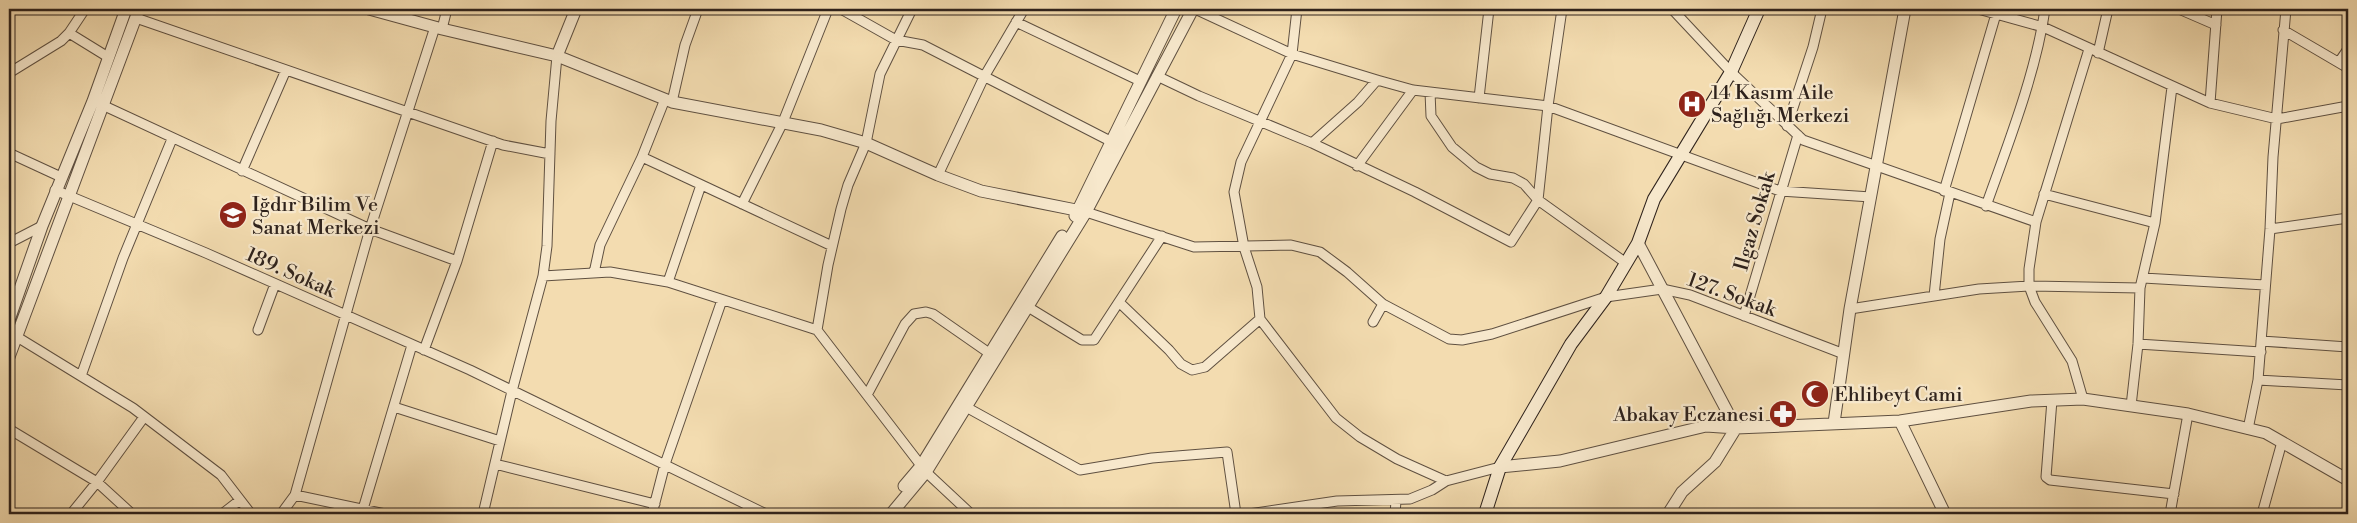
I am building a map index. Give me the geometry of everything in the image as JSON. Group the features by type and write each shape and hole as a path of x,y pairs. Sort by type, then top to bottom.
{"main road":[{"path":"1485,514 1500,467 1571,344 1606,297 1638,243 1654,198 1731,72 1759,9"}],"street":[{"path":"9,73 19,65 61,41 86,9"},
{"path":"9,357 13,334 69,196 98,103 108,57 126,9"},
{"path":"369,9 438,28 557,56 668,100 783,122 866,143 938,175 981,191 1012,199 1082,212"},
{"path":"281,514 295,495 370,229 408,112 438,28 447,9"},
{"path":"483,514 512,390 543,276 547,246 550,154 557,56 576,9"},
{"path":"594,273 600,246 668,100 698,9"},
{"path":"742,204 783,122 828,9"},
{"path":"841,9 896,40 923,45 1115,144"},
{"path":"817,330 832,246 848,185 866,143 880,74 912,9"},
{"path":"938,175 984,77 1024,9"},
{"path":"891,514 966,408 1082,212 1115,144 1140,80 1176,9"},
{"path":"1115,144 1157,76 1194,9 1292,54 1413,90 1548,106 1680,156 1780,191 1871,197"},
{"path":"1297,9 1292,54 1241,162 1234,192 1244,247 1257,287 1260,319 1336,418 1360,437 1397,459 1446,481"},
{"path":"1479,98 1489,9"},
{"path":"1157,76 1199,96 1312,143 1415,192 1511,242 1538,200 1548,106 1562,9"},
{"path":"1672,9 1731,72 1803,140 1877,164 1947,192 2036,222"},
{"path":"1787,126 1813,46 1822,9"},
{"path":"1834,423 1850,309 1905,9"},
{"path":"1978,9 2043,27 2210,103 2278,119 2348,106"},
{"path":"1986,206 2014,128 2043,27 2045,9"},
{"path":"2083,399 2072,361 2035,302 2029,286 2029,269 2036,222 2044,194 2108,9"},
{"path":"2179,9 2216,25"},
{"path":"2210,103 2217,9"},
{"path":"2248,429 2258,380 2270,230 2273,157 2278,119 2286,9"},
{"path":"9,320 55,190 98,103 138,13 286,70 492,141 550,154"},
{"path":"1934,296 1947,192 1996,14"},
{"path":"1016,22 1140,80"},
{"path":"2283,30 2348,68"},
{"path":"69,33 108,57"},
{"path":"2339,62 2348,49"},
{"path":"242,171 286,70"},
{"path":"1312,143 1358,102 1377,80"},
{"path":"2131,406 2138,344 2140,288 2155,223 2172,87"},
{"path":"1358,166 1413,90"},
{"path":"1430,92 1431,116 1452,146 1476,167 1490,174 1513,178 1524,184 1538,200 1626,263"},
{"path":"98,103 172,139 242,171 272,182 370,229 457,261"},
{"name":"Ilgaz Sokak","path":"1744,316 1798,135"},
{"path":"81,376 123,258 172,139"},
{"path":"424,350 457,261 492,141"},
{"path":"9,153 61,177"},
{"path":"642,157 832,246"},
{"path":"668,282 701,185"},
{"name":"189. Sokak","path":"55,190 275,284 512,390 766,514"},
{"path":"2044,194 2155,223"},
{"path":"882,514 923,469 989,353 1082,212"},
{"name":"127. Sokak","path":"1082,212 1194,247 1291,245 1320,252 1347,272 1383,304 1449,339 1462,340 1518,328 1606,297 1662,289 1690,295 1844,354"},
{"path":"2270,230 2348,218"},
{"path":"9,243 42,226"},
{"path":"1028,306 1082,340 1094,340 1120,303 1162,236"},
{"path":"1638,243 1736,428"},
{"path":"543,276 610,272 668,282 817,330 923,469 971,514"},
{"path":"2143,278 2265,285"},
{"path":"258,330 275,284"},
{"path":"1850,309 1979,289 2029,286 2140,288"},
{"path":"652,514 665,464 722,300"},
{"path":"1120,303 1170,350 1181,364 1192,370 1204,367 1260,319"},
{"path":"1373,322 1383,304"},
{"path":"867,395 905,324 914,314 926,312 933,314 989,353"},
{"path":"13,334 144,417 221,475 251,514"},
{"path":"2261,341 2348,347"},
{"path":"2138,344 2260,352"},
{"path":"363,509 412,345"},
{"path":"2258,380 2348,386"},
{"path":"1249,514 1337,502 1410,499 1432,490 1446,481 1500,467 1560,462 1706,426 1736,428 1900,421 2030,401 2083,399 2188,414 2266,433 2348,480"},
{"path":"2052,400 2046,477 2050,480 2174,494"},
{"path":"394,407 500,441"},
{"path":"966,408 1080,470 1152,458 1227,452 1236,514"},
{"path":"2170,514 2188,414"},
{"path":"71,514 97,482 144,417"},
{"path":"1900,421 1945,514"},
{"path":"1668,514 1682,492 1715,462 1736,428"},
{"path":"9,430 97,482 132,514"},
{"path":"2262,514 2282,442"},
{"path":"495,464 655,504"},
{"path":"295,495 386,514"},
{"path":"222,514 240,500"},
{"path":"1395,514 1396,501"}],"place":[{"name":"14 Kasım Aile Sağlığı Merkezi","path":"1692,104"},
{"name":"Iğdır Bilim Ve Sanat Merkezi","path":"233,215"},
{"name":"Ehlibeyt Cami","path":"1815,394"},
{"name":"Abakay Eczanesi","path":"1783,414"}]}
